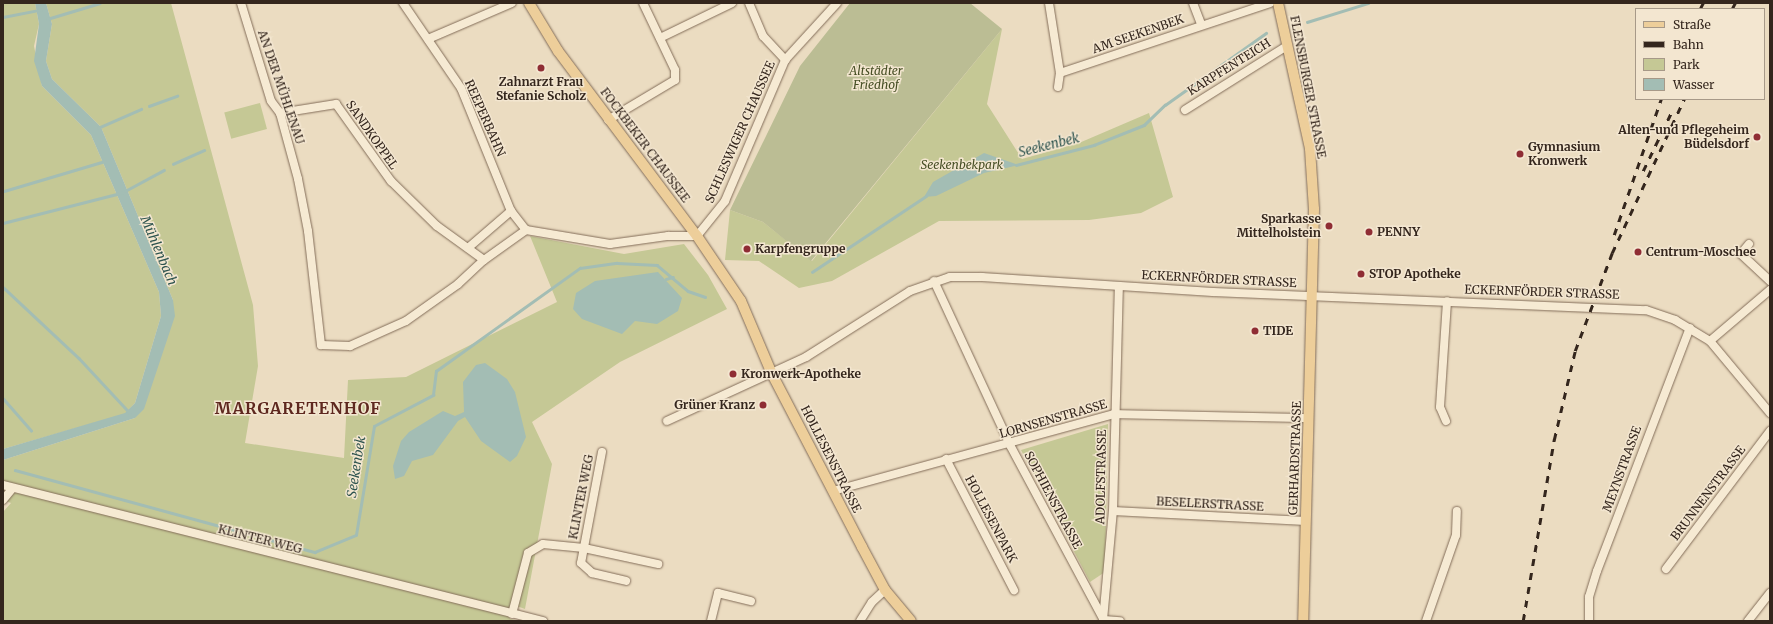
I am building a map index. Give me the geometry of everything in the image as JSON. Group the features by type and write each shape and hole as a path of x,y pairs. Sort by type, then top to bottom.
{"main road":[{"name":"FOCKBEKER CHAUSSEE","path":"529,3 608,120 697,236 741,301"},
{"name":"FLENSBURGER STRASSE","path":"1278,3 1310,150 1314,296"},
{"name":"GERHARDSTRASSE","path":"1303,621 1314,296"},
{"name":"HOLLESENSTRASSE","path":"741,301 772,374 885,590 911,621"}],"street":[{"name":"AN DER MÜHLENAU","path":"241,3 271,101 280,113 308,231 321,345 350,346 406,321 458,284 484,260"},
{"name":"REEPERBAHN","path":"403,3 461,88 512,211 526,230"},
{"path":"428,39 512,3"},
{"path":"608,120 675,80 675,70 643,3"},
{"path":"660,38 732,3"},
{"path":"749,3 763,36 785,60"},
{"name":"SCHLESWIGER CHAUSSEE","path":"697,236 725,201 785,60 837,3"},
{"path":"1048,3 1060,73 1058,87"},
{"path":"1193,3 1202,24"},
{"name":"AM SEEKENBEK","path":"1060,73 1202,24 1270,3"},
{"name":"KARPFENTEICH","path":"1185,110 1287,46"},
{"name":"SANDKOPPEL","path":"280,113 336,104 391,181 437,226 484,260"},
{"path":"468,248 512,211"},
{"path":"484,260 526,230 610,244 668,236 697,236"},
{"path":"1749,244 1741,254 1770,281"},
{"name":"ECKERNFÖRDER STRASSE","path":"667,421 772,374 806,357 910,291 934,281 982,277 1314,296 1628,307 1663,314 1710,341 1770,413"},
{"name":"SOPHIENSTRASSE","path":"934,281 1010,445 1104,620"},
{"name":"ADOLFSTRASSE","path":"1104,620 1113,511 1114,414 1119,286"},
{"path":"1710,341 1770,290"},
{"path":"1446,421 1440,407 1447,301"},
{"name":"MEYNSTRASSE","path":"1589,621 1589,597 1597,571 1688,327"},
{"name":"LORNSENSTRASSE","path":"833,491 946,459 1010,445 1114,414 1309,418"},
{"name":"BRUNNENSTRASSE","path":"1666,568 1770,431"},
{"name":"KLINTER WEG","path":"602,452 581,564 587,571 626,581"},
{"name":"HOLLESENPARK","path":"946,459 1014,590"},
{"name":"KLINTER WEG","path":"3,485 12,489 543,621"},
{"path":"3,500 12,489"},
{"name":"BESELERSTRASSE","path":"1113,511 1306,521"},
{"path":"1426,621 1456,535 1457,511"},
{"name":"KLINTER WEG","path":"512,614 528,553 543,544 584,548 658,564"},
{"path":"860,621 872,602 885,590"},
{"path":"711,621 718,593 751,601"},
{"path":"1748,621 1770,593"},
{"path":"1104,620 1120,621"}],"green space":[{"path":"3,3 35,3 39,24 34,46 42,86 91,135 159,292 161,316 135,403 125,414 3,449"},
{"path":"46,3 171,3 253,305 258,366 245,443 344,458 348,380 406,377 557,302 530,236 624,254 684,244 708,275 727,309 620,362 532,422 552,464 525,609 511,604 510,619 520,621 3,621 3,512 11,503 3,500 3,460 135,418 173,300 101,127 52,79 46,61 52,24"},
{"name":"Altstädter Friedhof","path":"850,3 970,3 1002,29 811,261 763,222 730,210 800,66"},
{"name":"Seekenbekpark","path":"1002,29 987,104 1022,159 1079,143 1149,113 1173,197 1141,213 1089,220 939,221 832,281 799,288 759,261 725,260 730,210 763,222 812,261"},
{"path":"260,103 267,129 231,139 224,113"},
{"path":"1108,424 1105,572 1090,582 1021,450"}],"water":[{"path":"35,3 46,3 52,24 46,61 52,79 101,127 173,300 175,316 144,409 135,418 3,460 3,449 125,413 135,403 161,316 159,292 91,135 42,86 34,61 39,24"},
{"path":"984,153 1019,165 984,173 936,196 924,197 933,182"},
{"path":"658,272 682,298 678,311 657,324 635,321 622,334 582,319 573,309 576,293 595,281"},
{"path":"485,363 507,379 515,392 526,437 517,456 510,462 481,441 465,417 458,421 433,455 412,461 404,476 395,479 393,466 401,441 409,432 443,411 455,416 464,412 463,382 476,365"}],"waterway":[{"path":"47,19 100,3"},
{"name":"Seekenbek","path":"1307,22 1368,3"},
{"path":"3,17 40,10"},
{"name":"Seekenbek","path":"1016,165 1094,145 1144,125 1165,105 1266,33"},
{"path":"149,106 177,96"},
{"path":"98,128 141,109"},
{"path":"173,164 204,150"},
{"path":"4,191 105,161"},
{"path":"125,191 164,170"},
{"path":"3,223 121,193"},
{"name":"Seekenbek","path":"812,272 926,196"},
{"name":"Seekenbek","path":"15,470 315,552 356,535 374,426 433,395 436,371 580,268 617,263 657,265 688,291 705,297"},
{"name":"Seekenbek","path":"666,279 673,277"},
{"path":"3,287 79,358 130,413"},
{"path":"3,398 31,430"}],"railway":[{"path":"1700,8 1703,3"},
{"path":"1732,8 1735,3"},
{"path":"1614,235 1661,100"},
{"path":"1523,621 1554,440 1575,351 1612,253 1684,100"},
{"path":"1643,171 1671,113"}],"place":[{"name":"Zahnarzt Frau Stefanie Scholz","path":"541,68"},
{"name":"Alten-und Pflegeheim Büdelsdorf","path":"1757,137"},
{"name":"Gymnasium Kronwerk","path":"1520,154"},
{"name":"Sparkasse Mittelholstein","path":"1329,226"},
{"name":"PENNY","path":"1369,232"},
{"name":"Karpfengruppe","path":"747,249"},
{"name":"Centrum-Moschee","path":"1638,252"},
{"name":"STOP Apotheke","path":"1361,274"},
{"name":"TIDE","path":"1255,331"},
{"name":"Kronwerk-Apotheke","path":"733,374"},
{"name":"Grüner Kranz","path":"763,405"}],"district":[{"name":"MARGARETENHOF","path":"298,408"}],"water label":[{"name":"Mühlenbach","path":"158,251"}]}
